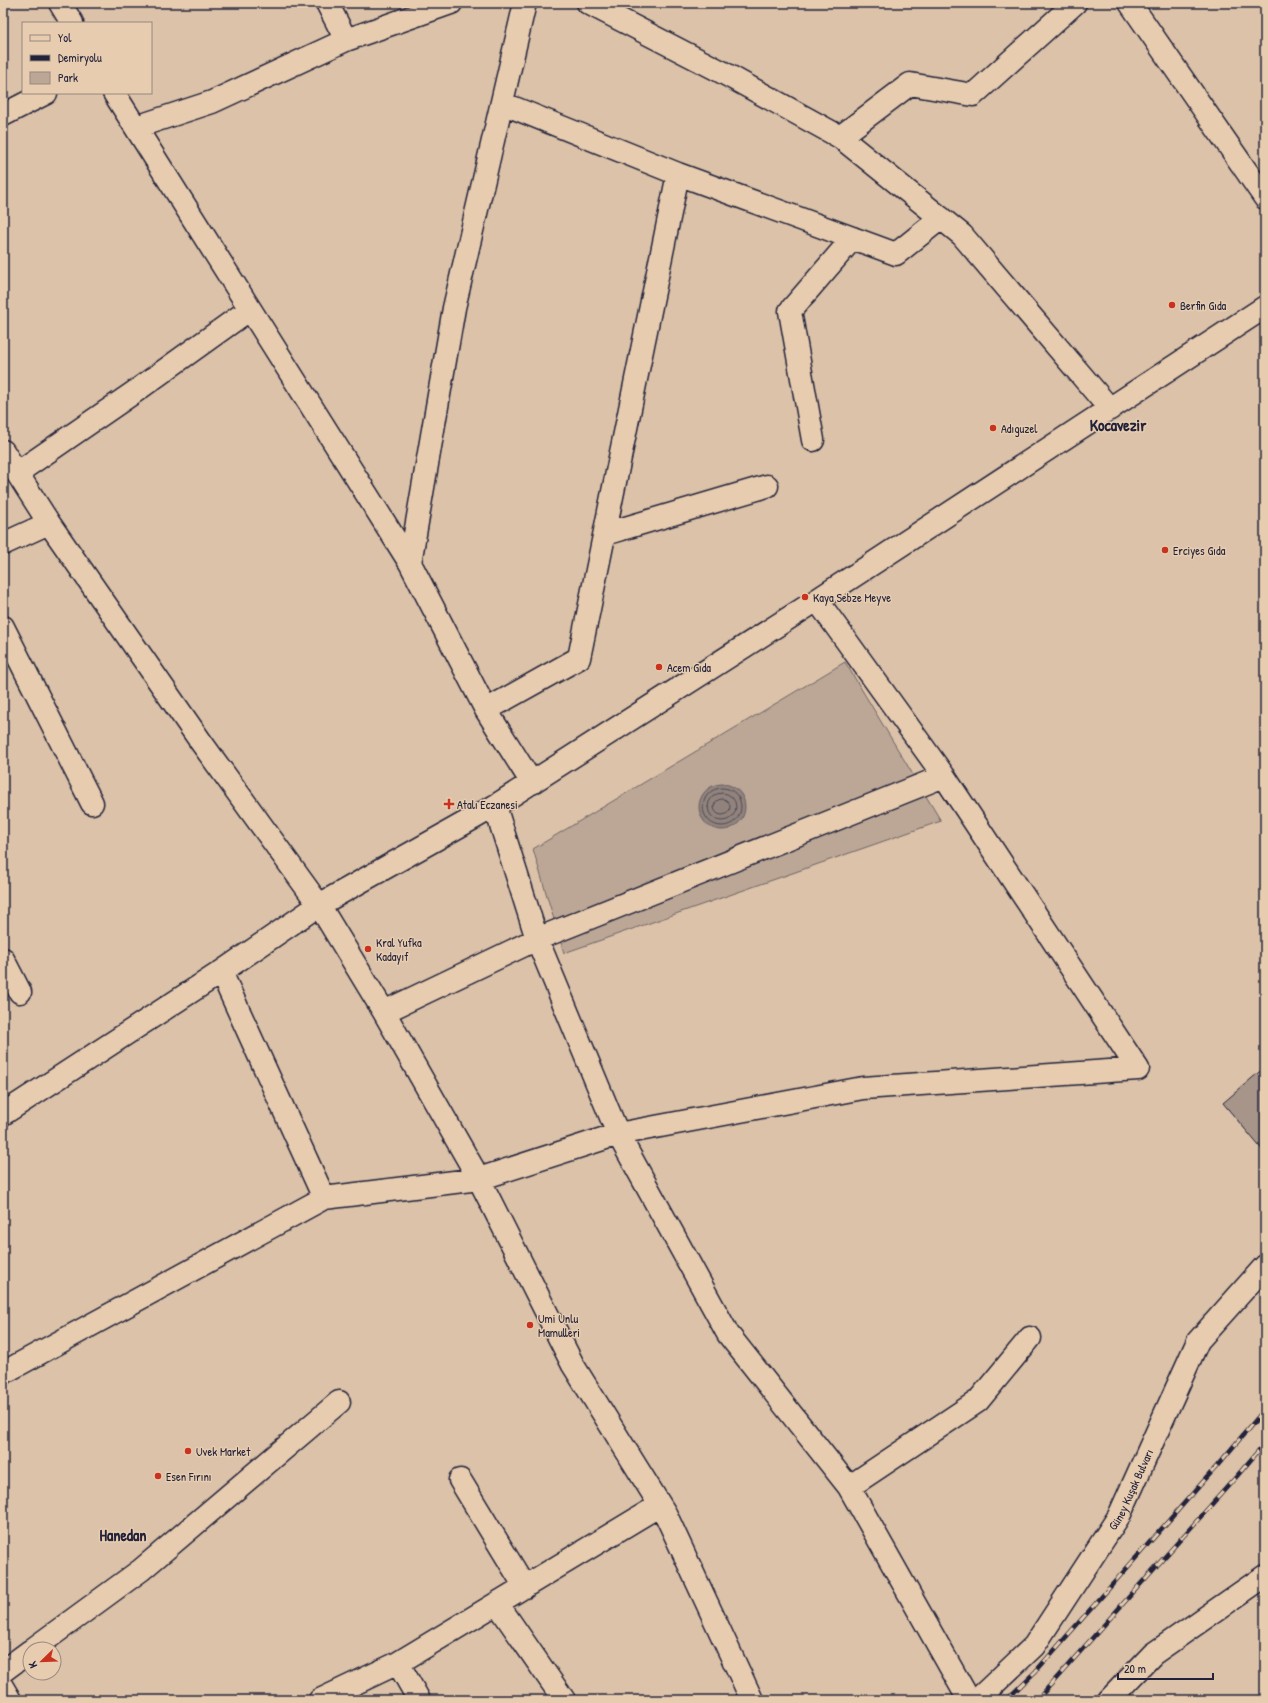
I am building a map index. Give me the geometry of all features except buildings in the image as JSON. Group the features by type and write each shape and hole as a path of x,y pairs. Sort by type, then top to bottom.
{"street":[{"path":"60,3 71,22"},
{"path":"327,3 346,40"},
{"path":"136,127 212,102 346,40 451,3"},
{"path":"410,562 454,308 525,3"},
{"path":"588,3 720,71 840,137 962,235 1110,409"},
{"path":"840,137 910,84 973,95 1075,3"},
{"path":"1130,3 1265,198"},
{"path":"3,115 44,94"},
{"path":"115,94 410,562 486,710 532,783"},
{"path":"502,103 678,174 896,254 941,218"},
{"path":"486,710 579,658 678,174"},
{"path":"813,440 790,311 853,238"},
{"path":"3,1114 221,972 319,905 495,806 532,783 817,600 1265,307"},
{"path":"17,473 133,393 250,309"},
{"path":"3,452 49,523 201,742 319,905 384,1012 479,1179 573,1365 665,1513 752,1700"},
{"path":"605,534 767,486"},
{"path":"3,544 49,523"},
{"path":"3,1373 324,1198 479,1179 618,1134 862,1088 1138,1069 944,776 817,600"},
{"path":"3,627 92,803"},
{"path":"384,1012 537,939 944,776"},
{"path":"495,806 537,939 618,1134 728,1334 849,1487 969,1700"},
{"path":"3,959 20,992"},
{"path":"221,972 324,1198"},
{"name":"Güney Kuşak Bulvarı","path":"977,1700 1034,1646 1119,1516 1198,1341 1265,1266"},
{"path":"849,1487 978,1401 1030,1338"},
{"path":"44,1641 141,1570 338,1402"},
{"path":"460,1480 524,1587"},
{"path":"320,1700 398,1663 660,1505"},
{"path":"1109,1700 1153,1654 1265,1576"},
{"path":"497,1603 564,1700"},
{"path":"3,1671 22,1657"},
{"path":"398,1663 419,1700"},
{"path":"3,1688 10,1700"}],"green space":[{"path":"845,662 941,821 564,953 533,849"}],"water":[{"path":"727,784 739,790 744,798 744,816 739,824 731,829 717,830 705,824 700,816 699,802 705,790 713,785"}],"railway":[{"path":"1006,1700 1036,1671 1217,1466 1265,1409"},
{"path":"1037,1700 1265,1443"}],"place":[{"name":"Berfin Gıda","path":"1172,305"},
{"name":"Adıguzel","path":"993,428"},
{"name":"Erciyes Gıda","path":"1165,550"},
{"name":"Kaya Sebze Meyve","path":"805,597"},
{"name":"Acem Gıda","path":"659,667"},
{"name":"Atalı Eczanesi","path":"449,804"},
{"name":"Kral Yufka Kadayıf","path":"368,949"},
{"name":"Umi Unlu Mamulleri","path":"530,1325"},
{"name":"Uvek Market","path":"188,1451"},
{"name":"Esen Fırını","path":"158,1476"}],"district":[{"name":"Kocavezir","path":"1118,425"},
{"name":"Hanedan","path":"123,1535"}]}
